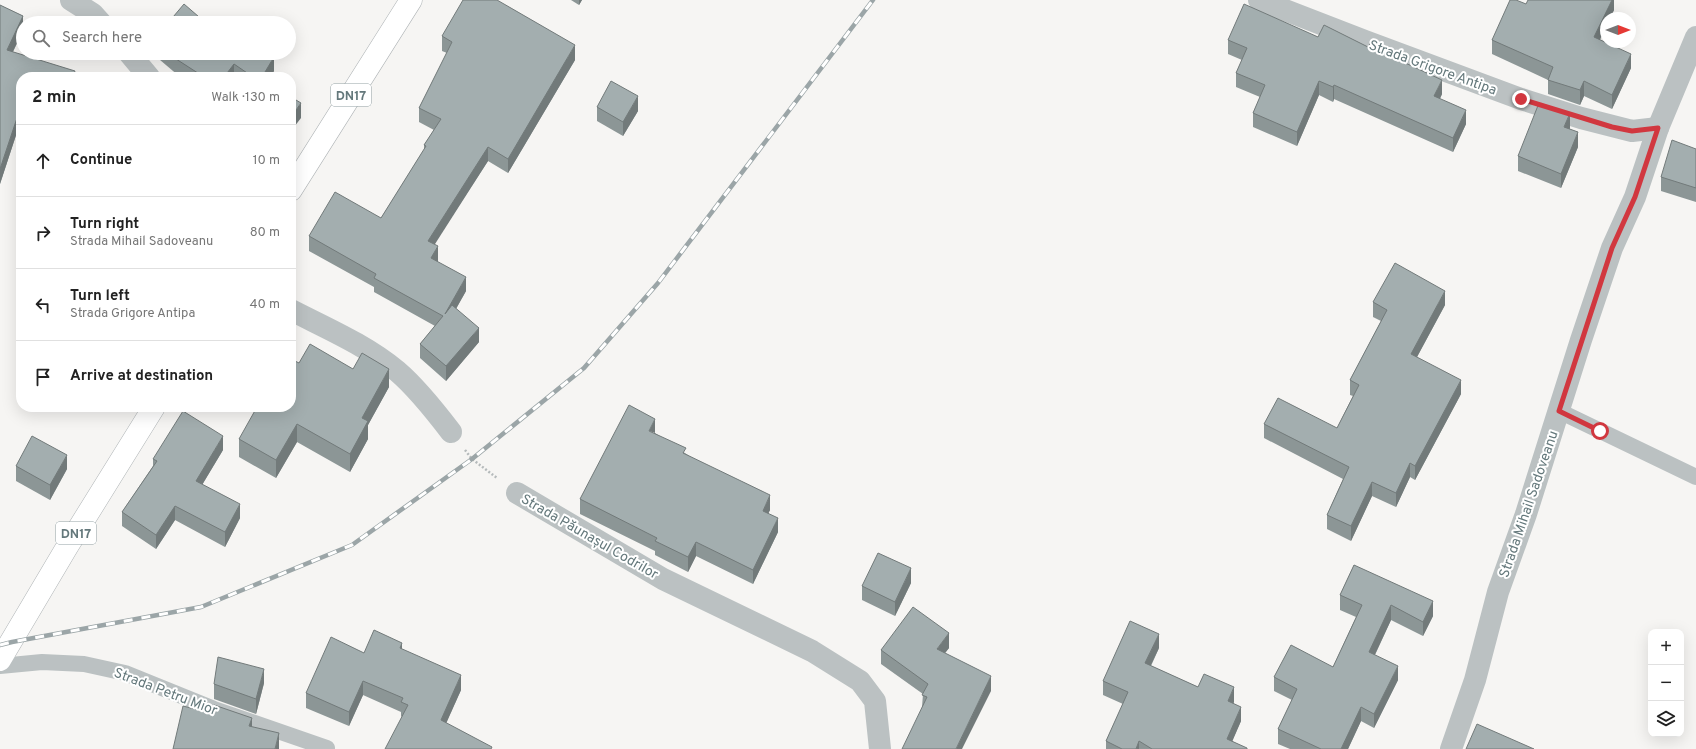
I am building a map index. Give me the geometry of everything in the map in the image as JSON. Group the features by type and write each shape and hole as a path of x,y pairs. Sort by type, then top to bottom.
{"highway":[{"name":"DN17","path":"296,182 411,0"},
{"name":"DN17","path":"0,660 67,547 151,412"}],"street":[{"path":"71,0 95,16"},
{"name":"Strada Grigore Antipa","path":"1259,0 1514,96 1581,118 1632,131 1658,128"},
{"name":"Strada Mihail Sadoveanu","path":"1451,749 1475,680 1498,592 1526,514 1612,248 1635,197 1658,128 1696,36"},
{"path":"135,60 145,72"},
{"path":"296,313 369,352 397,371 433,409 451,432"},
{"name":"Strada Păunașul Codrilor","path":"516,493 663,579 812,652 860,681 875,701 880,749"}],"lane":[{"path":"1559,411 1696,477"},
{"name":"Strada Petru Mior","path":"0,666 42,662 84,664 125,673 214,709 326,748"}],"path":[{"name":"Strada Păunașul Codrilor","path":"451,432 472,459 516,493"}],"building":[{"path":"463,0 497,0 575,45 508,159 488,147 428,241 438,246 431,258 466,277 445,314 452,305 479,328 446,366 420,344 443,316 374,278 376,274 309,236 335,192 381,218 441,119 419,108 452,42 442,36"},
{"path":"1510,0 1516,0 1526,4 1528,0 1612,0 1606,12 1600,12 1600,25 1594,37 1600,40 1600,48 1618,48 1631,54 1612,95 1584,81 1580,90 1548,80 1553,67 1492,40"},
{"path":"184,4 198,16 174,16"},
{"path":"1244,4 1318,37 1324,25 1368,47 1371,42 1390,49 1388,55 1442,80 1434,96 1466,110 1453,138 1334,85 1333,87 1319,81 1297,132 1253,113 1265,85 1236,73 1247,48 1228,40"},
{"path":"0,5 23,16 16,16 16,31 7,50 16,53 16,60 39,60 75,71 16,72 16,121 0,169"},
{"path":"178,60 272,60 265,72 246,72 234,64 228,72 196,72"},
{"path":"611,81 638,96 623,122 597,107"},
{"path":"296,100 301,103 296,110"},
{"path":"1539,103 1570,113 1564,127 1578,132 1561,174 1518,156"},
{"path":"1672,140 1696,149 1696,188 1661,177"},
{"path":"1395,263 1445,291 1411,354 1461,380 1415,466 1410,463 1396,493 1372,482 1351,526 1327,515 1349,467 1264,424 1278,398 1337,428 1359,385 1350,380 1387,310 1373,302"},
{"path":"310,344 353,369 362,353 389,369 362,418 368,421 350,454 297,424 276,460 239,439 254,412 296,412 296,362 299,363"},
{"path":"629,405 655,419 649,431 686,448 683,453 770,495 763,511 778,518 753,570 696,542 688,557 655,541 657,538 580,499"},
{"path":"182,412 223,436 196,481 240,504 225,532 175,506 156,535 122,512 157,461 153,459"},
{"path":"32,436 67,455 50,485 16,466"},
{"path":"878,553 911,568 895,602 862,586"},
{"path":"1354,565 1433,601 1423,622 1391,605 1369,652 1398,666 1374,714 1361,707 1341,749 1321,749 1278,729 1297,689 1274,677 1291,645 1333,667 1362,605 1340,595"},
{"path":"913,607 949,633 937,649 991,676 956,749 902,749 927,697 922,695 928,684 881,650"},
{"path":"1130,621 1159,634 1145,663 1198,687 1204,674 1234,687 1228,701 1241,707 1227,739 1247,749 1152,749 1139,741 1136,749 1122,749 1106,741 1128,692 1103,681"},
{"path":"374,630 402,643 400,648 461,675 441,720 492,747 491,749 385,749 408,705 401,702 403,698 363,681 349,712 306,693 331,637 364,653"},
{"path":"218,657 264,669 256,699 214,684"},
{"path":"214,705 252,718 249,726 279,733 275,749 173,749 183,706 214,714"},
{"path":"1477,724 1534,749 1466,749"}],"railway":[{"path":"0,645 201,607 352,545 472,459 584,368 658,283 873,0"}],"route":[{"path":"1521,99 1612,127 1632,131 1658,128 1635,197 1612,248 1559,411 1600,431"}]}
